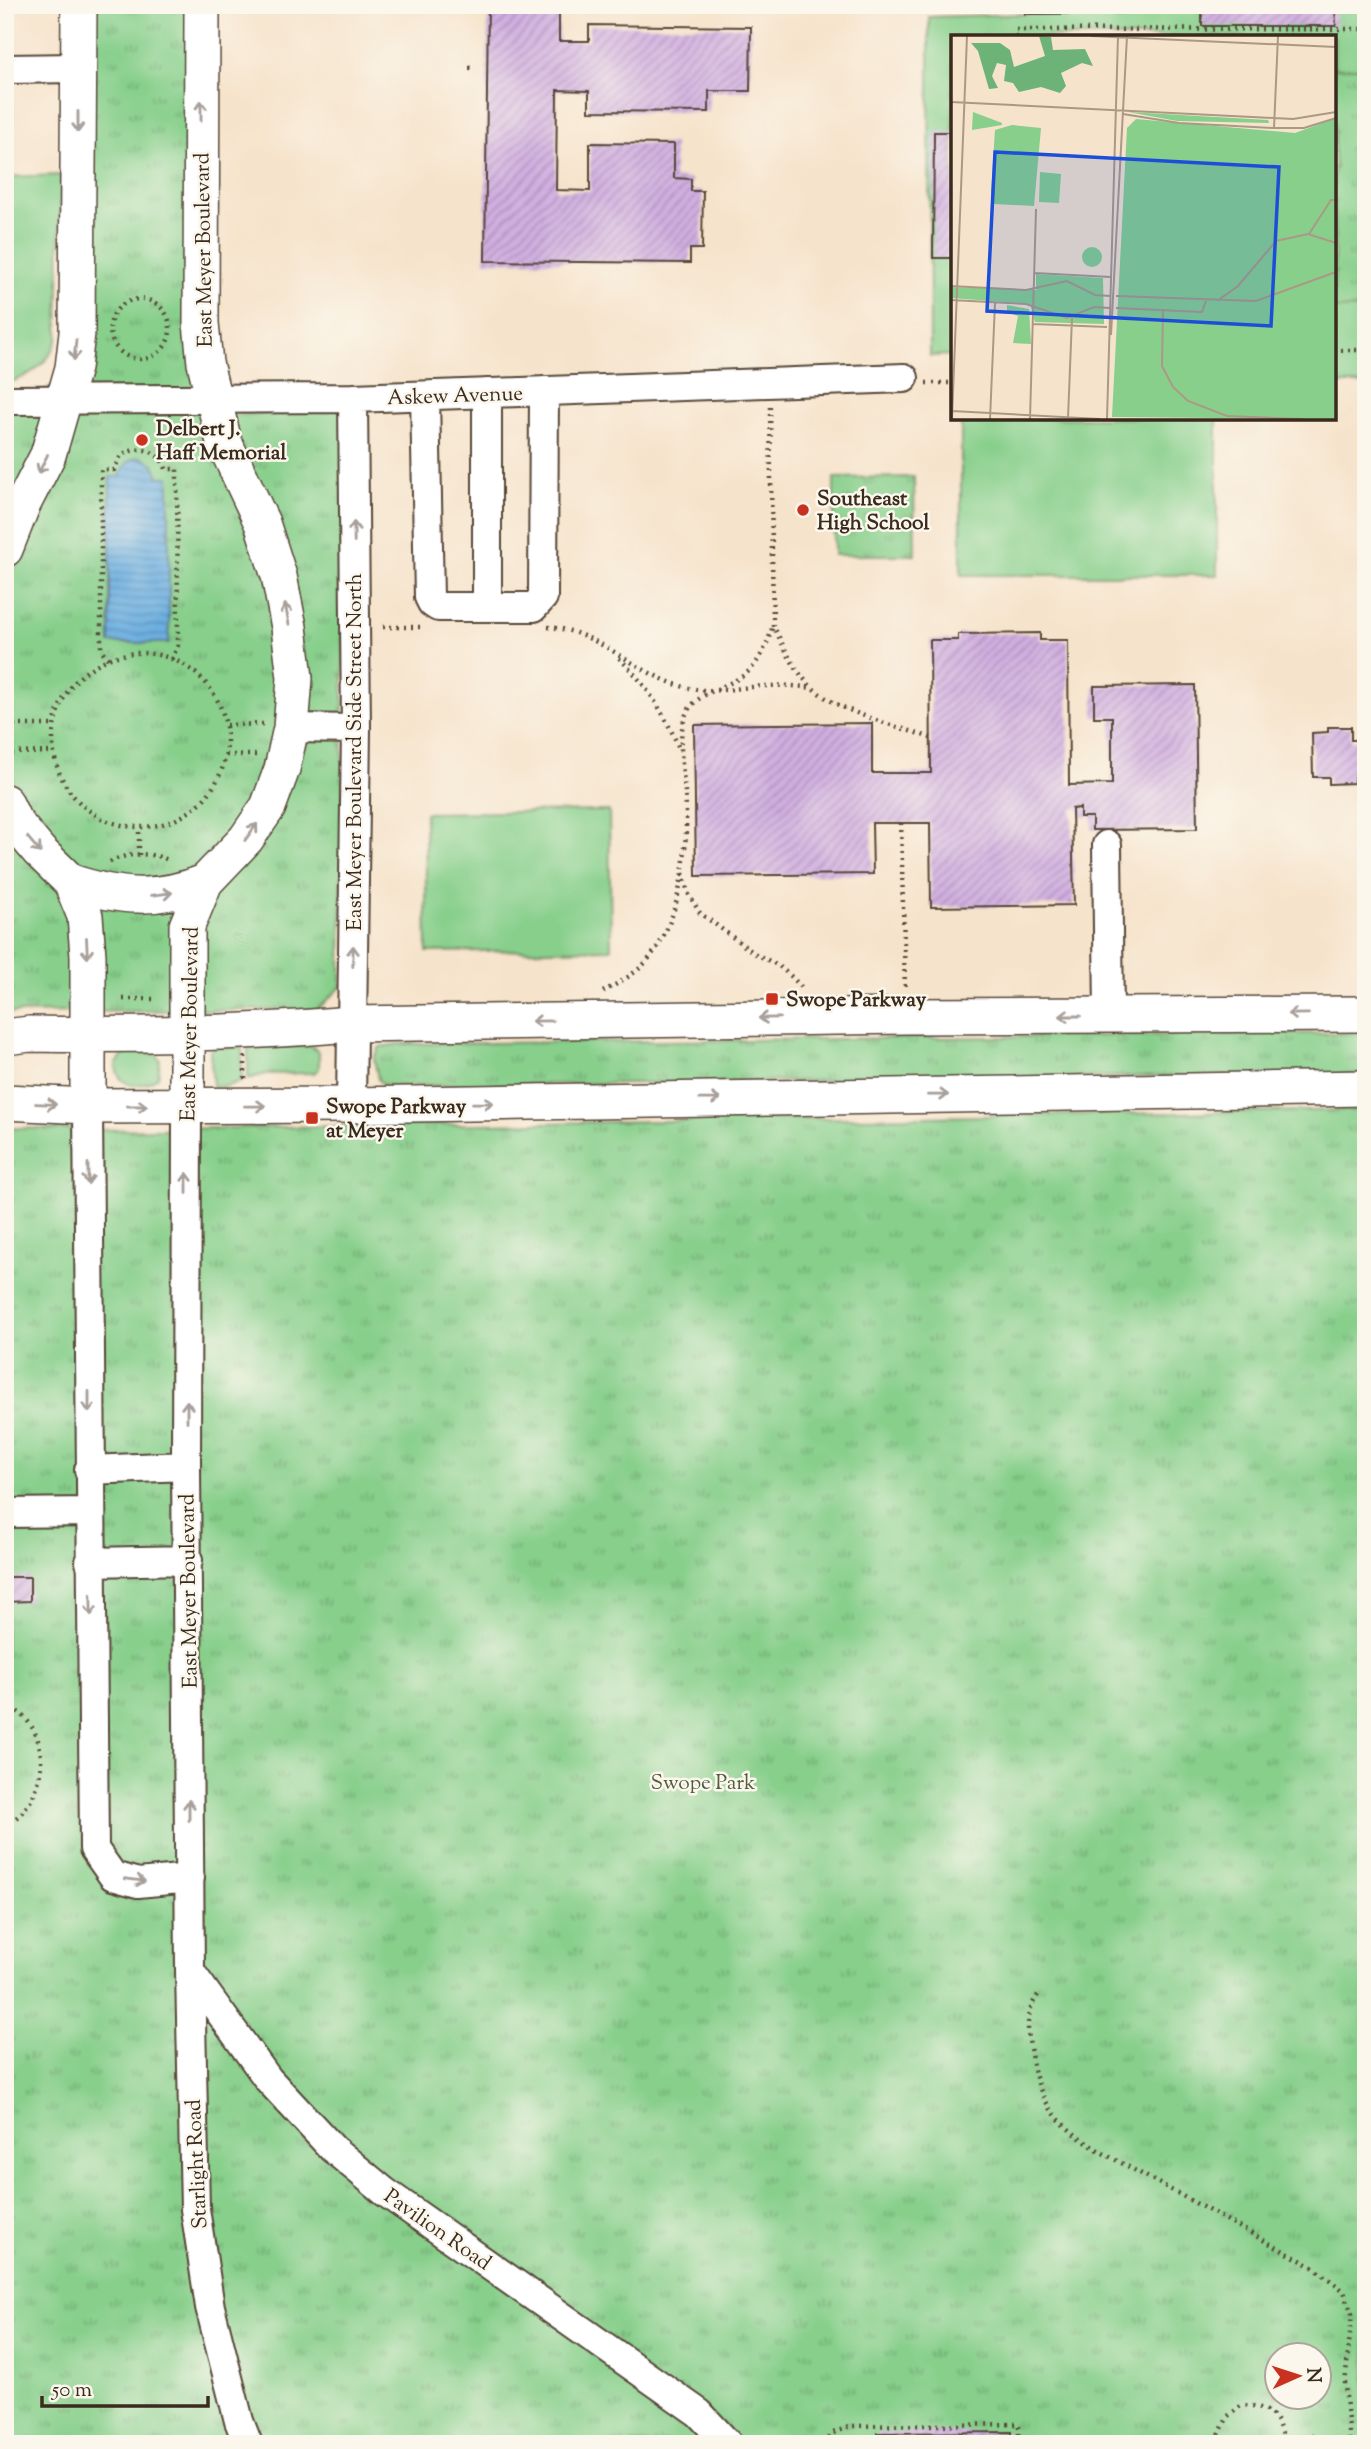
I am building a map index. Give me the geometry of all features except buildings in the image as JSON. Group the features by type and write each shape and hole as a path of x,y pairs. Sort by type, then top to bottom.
{"main road":[{"path":"5,549 22,506 48,455 73,368 77,332 79,5"},
{"name":"East Meyer Boulevard","path":"187,1106 187,926 205,882 246,839 268,807 282,769 282,726 295,678 279,576 262,523 224,442 205,363 201,323 202,5"},
{"path":"5,802 15,821 39,851 72,882 85,916 88,956 88,1106"},
{"path":"72,882 119,895 156,895 180,891 205,882"},
{"path":"5,1037 30,1034 186,1035 352,1024 906,1016 1366,1014"},
{"path":"5,1102 88,1106 351,1105 1359,1089"}],"street":[{"path":"5,69 78,68"},
{"name":"Askew Avenue","path":"5,400 353,398 911,381"},
{"path":"425,396 429,597 432,603 438,607 534,607 543,597 544,391"},
{"path":"487,393 487,607"},
{"name":"East Meyer Boulevard Side Street North","path":"351,1105 356,729 353,398"},
{"path":"282,726 356,729"},
{"path":"1107,845 1109,1016"},
{"path":"88,1106 94,1849 113,1876 138,1882 190,1878"},
{"name":"East Meyer Boulevard","path":"187,1106 186,1466 190,1878"},
{"path":"89,1469 186,1466"},
{"path":"5,1513 90,1512"},
{"path":"90,1562 188,1559"},
{"name":"Starlight Road","path":"190,1878 195,2209 210,2307 239,2421 248,2444"},
{"name":"Pavilion Road","path":"190,1971 268,2079 333,2149 385,2192 699,2413 728,2444"}],"path":[{"path":"1016,35 1016,30 1366,29"},
{"path":"469,68 476,68"},
{"path":"132,300 146,300 160,306 168,317 171,331 166,346 153,358 138,359 124,355 113,345 111,328 119,307 132,300"},
{"path":"1336,350 1366,350"},
{"path":"911,381 951,383"},
{"path":"601,993 642,966 659,945 674,909 682,872 686,803 681,731 685,715 694,702 751,669 768,644 773,625 770,402"},
{"path":"108,659 101,649 101,470 114,470 121,456 139,449 154,453 166,469 177,469 178,645 173,659"},
{"path":"773,625 787,654 813,688 836,704 930,738"},
{"path":"383,627 435,627"},
{"path":"538,627 577,633 670,682 695,689 718,690 768,685 813,688"},
{"path":"610,650 638,676 655,699 670,726 682,757"},
{"path":"129,653 151,653 173,659 192,670 208,685 219,704 226,725 226,755 219,779 205,799 186,815 163,825 139,828 118,826 99,818 82,806 68,791 58,772 53,752 53,725 60,704 72,685 88,669 108,659 129,653"},
{"path":"7,725 53,725"},
{"path":"226,725 282,726"},
{"path":"12,752 53,752"},
{"path":"226,755 267,755"},
{"path":"901,823 905,990"},
{"path":"139,828 139,855"},
{"path":"110,862 124,856 139,855 159,855 170,861"},
{"path":"682,872 688,893 700,913 754,953 779,966 804,991"},
{"path":"123,999 158,999"},
{"path":"245,1080 246,1047"},
{"path":"5,1705 23,1716 30,1727 38,1744 41,1764 41,1779 36,1794 23,1812 5,1825"},
{"path":"1038,1995 1029,2011 1028,2033 1032,2064 1044,2100 1068,2127 1085,2142 1313,2267 1344,2291 1352,2314 1345,2384 1350,2444"},
{"path":"1209,2444 1217,2439 1228,2416 1242,2404 1257,2406 1271,2413 1281,2427 1284,2441 1317,2434 1318,2444"},
{"path":"825,2444 833,2433 851,2426 1019,2424 1019,2444"}],"green space":[{"path":"91,5 191,5 207,417 345,408 341,987 318,1009 5,1013 5,411 87,368"},
{"path":"1025,5 1366,5 1366,384 1336,384 1336,35 951,35 951,355 930,356 929,17 1025,14"},
{"path":"1336,68 1366,68 1366,308 1336,309"},
{"path":"61,175 58,339 38,368 5,384 5,177"},
{"path":"961,420 1217,420 1217,575 961,575"},
{"path":"914,477 915,555 834,555 834,478"},
{"path":"609,811 611,949 427,952 425,813"},
{"path":"1366,1033 1366,1074 390,1086 382,1084 378,1079 374,1058 380,1047 399,1044"},
{"path":"248,1046 312,1046 319,1053 319,1069 314,1073 266,1074 248,1079"},
{"path":"242,1047 242,1081 224,1087 213,1086 212,1048"},
{"path":"133,1051 156,1054 160,1060 158,1077 138,1085 125,1082 121,1078 116,1064 125,1053"},
{"name":"Swope Park","path":"1366,1110 1366,2444 5,2444 5,1128 95,1130"}],"water":[{"path":"140,457 154,464 159,477 169,477 169,643 110,643 110,477 120,477 132,459"}],"place":[{"name":"Delbert J. Haff Memorial","path":"142,440"},
{"name":"Southeast High School","path":"803,510"},
{"name":"Swope Parkway","path":"772,999"},
{"name":"Swope Parkway at Meyer","path":"312,1118"}]}
